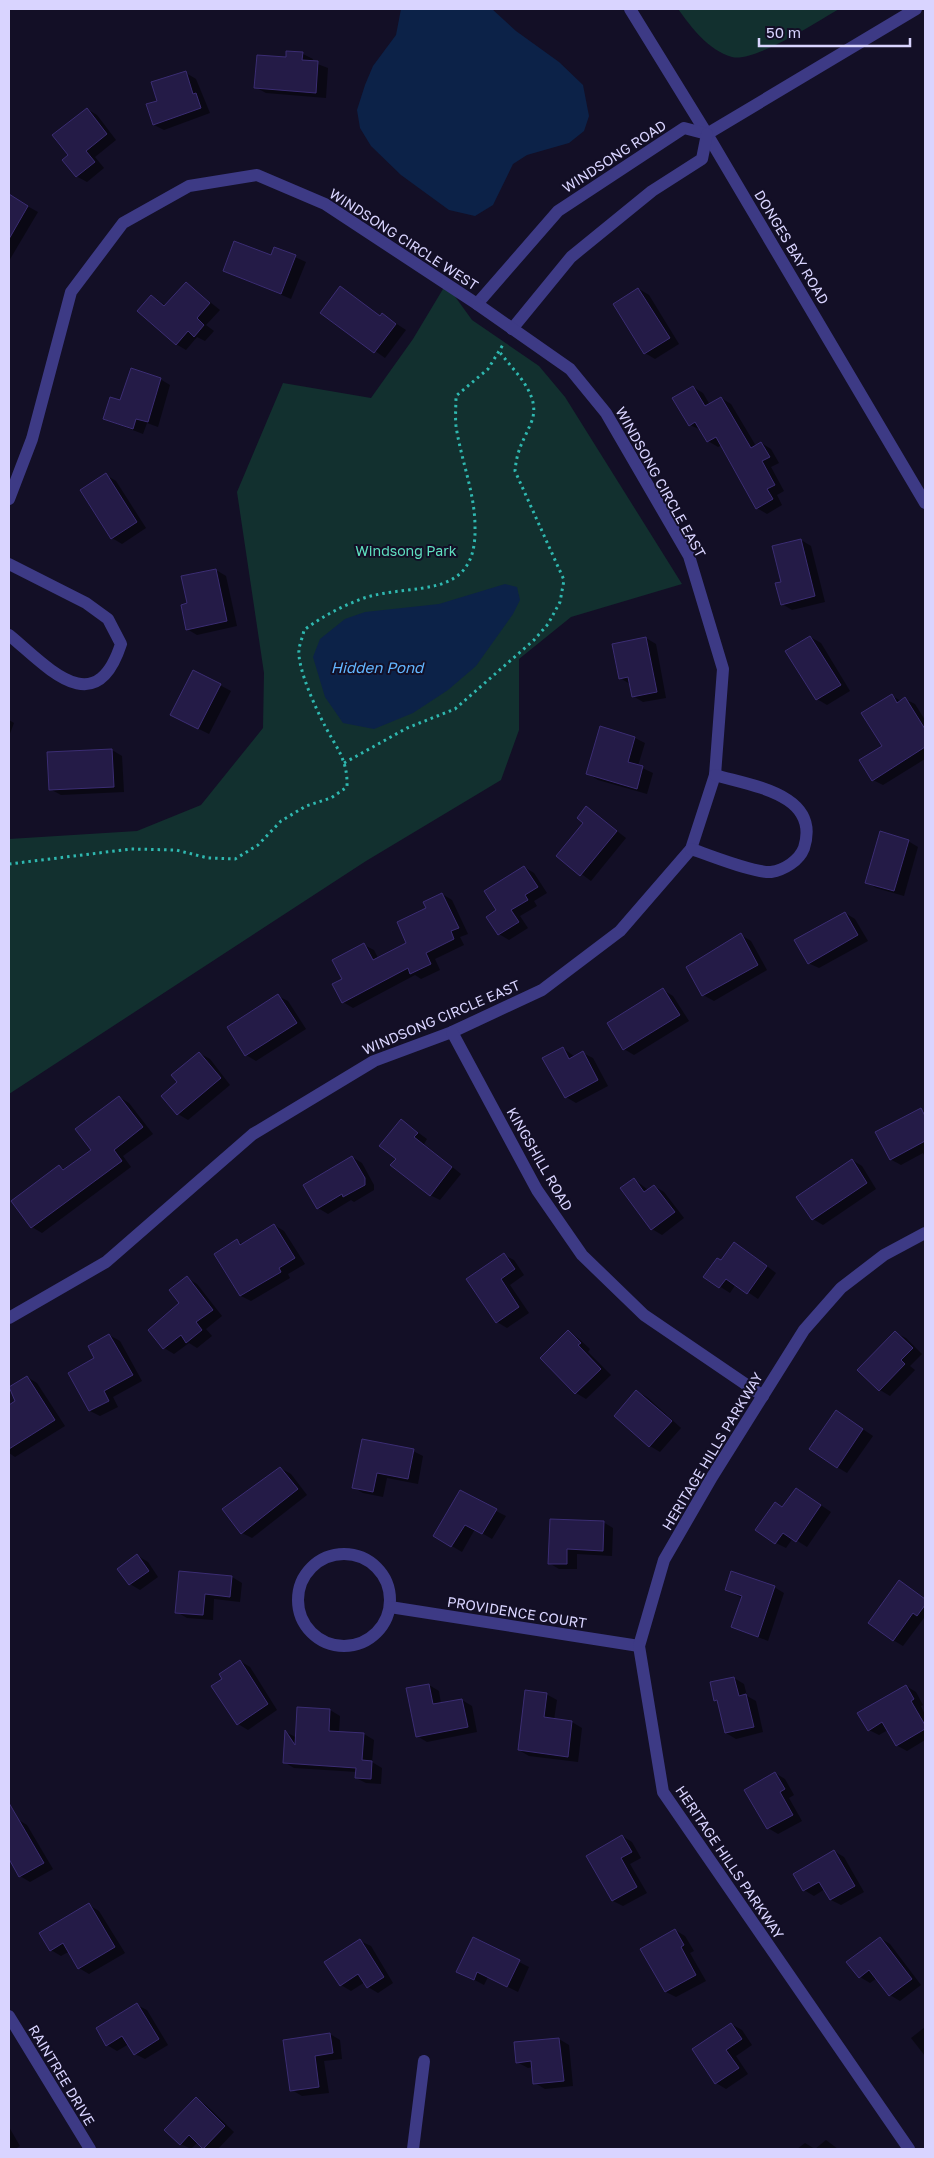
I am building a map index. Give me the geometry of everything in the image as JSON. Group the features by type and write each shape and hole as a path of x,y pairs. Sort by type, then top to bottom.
{"street":[{"name":"DONGES BAY ROAD","path":"630,9 707,134 925,503"},
{"path":"512,329 571,257 652,191 702,159 707,134 916,9"},
{"name":"WINDSONG ROAD","path":"477,304 558,211 684,128 707,134"},
{"name":"WINDSONG CIRCLE WEST","path":"9,499 32,438 71,292 123,223 189,186 256,175 325,204 477,304"},
{"name":"WINDSONG CIRCLE EAST","path":"9,1318 106,1262 253,1134 374,1061 452,1032 542,990 620,931 691,848 715,775 723,669 689,556 606,414 570,369 477,304"},
{"path":"9,564 86,603 108,619 121,644 114,665 96,681 76,685 56,675 9,635"},
{"path":"691,848 752,869 771,872 789,866 802,853 808,835 800,810 781,794 715,775"},
{"name":"KINGSHILL ROAD","path":"452,1032 537,1190 582,1255 644,1315 763,1396"},
{"name":"HERITAGE HILLS PARKWAY","path":"909,2149 663,1792 640,1646 664,1560 712,1477 804,1330 841,1288 884,1255 925,1233"},
{"path":"345,1553 360,1556 374,1564 384,1576 390,1591 390,1607 386,1621 377,1633 365,1641 351,1646 336,1646 322,1641 311,1632 302,1620 298,1606 299,1590 305,1575 315,1564 329,1556 345,1553"},
{"name":"PROVIDENCE COURT","path":"390,1607 640,1646"},
{"name":"RAINTREE DRIVE","path":"9,2016 90,2149"},
{"path":"413,2149 424,2061"}],"path":[{"path":"9,864 131,849 176,850 208,858 235,859 258,845 281,821 306,806 331,798 346,787 347,771 341,753 325,726 303,670 299,650 304,630 326,614 366,598 448,583 462,574 472,558 476,527 467,473 456,425 456,396 488,369 512,329"},
{"path":"344,763 407,728 455,709 534,640 548,624 560,602 564,580 516,471 517,453 532,421 534,408 531,395 499,351"}],"green space":[{"path":"678,9 839,9 770,48 755,54 732,57 723,54 708,44"},
{"name":"Windsong Park","path":"446,284 472,320 539,366 565,397 682,584 571,617 519,659 519,730 501,780 366,861 9,1094 9,839 137,831 201,805 263,728 264,673 237,492 283,383 371,398 413,339"}],"water":[{"path":"401,9 492,9 516,31 559,62 583,85 589,116 584,131 569,143 527,155 513,164 493,205 475,216 449,210 401,175 371,146 360,128 357,110 365,85 373,66 396,35"},
{"name":"Hidden Pond","path":"505,584 517,587 520,600 513,614 476,666 448,690 413,713 374,729 343,723 325,697 313,657 320,639 345,619 365,612 439,604"}],"building":[{"path":"286,51 303,52 302,60 318,61 316,93 254,88 257,55 286,57"},
{"path":"186,71 193,94 196,93 201,108 153,125 146,104 157,101 151,82"},
{"path":"87,108 107,134 86,151 95,162 76,177 62,160 68,155 52,135"},
{"path":"9,194 28,206 9,239"},
{"path":"234,241 271,255 274,247 296,255 281,294 223,271"},
{"path":"186,282 210,303 197,318 204,325 194,337 188,331 176,345 137,311 151,295 164,306"},
{"path":"340,286 380,316 382,313 396,324 374,353 320,313"},
{"path":"638,288 670,338 644,354 613,304"},
{"path":"131,368 161,378 148,422 136,419 133,429 103,419 110,397 120,400"},
{"path":"693,386 705,406 721,397 751,448 761,442 770,457 762,461 775,485 767,489 773,499 756,509 716,437 707,442 695,422 689,426 672,398"},
{"path":"106,473 137,522 111,539 80,490"},
{"path":"801,539 815,596 781,605 775,583 781,582 772,546"},
{"path":"216,569 227,621 186,630 181,605 187,603 181,576"},
{"path":"810,636 841,685 816,700 785,651"},
{"path":"646,637 657,692 632,697 628,677 619,679 612,644"},
{"path":"193,670 221,684 198,729 170,715"},
{"path":"892,694 897,703 905,697 925,729 925,747 872,781 859,760 882,746 861,713"},
{"path":"600,726 635,737 628,762 643,766 637,789 586,774"},
{"path":"112,749 114,787 49,790 47,752"},
{"path":"586,806 617,831 580,876 556,856 583,823 577,818"},
{"path":"880,831 909,840 894,891 865,883"},
{"path":"524,866 538,887 525,895 528,900 511,910 519,922 498,935 486,917 496,910 484,891"},
{"path":"442,893 459,928 451,931 454,939 426,953 431,964 410,974 408,968 342,1003 332,984 342,979 332,960 364,943 373,960 406,943 397,922 426,908 423,902"},
{"path":"845,912 858,935 808,964 794,940"},
{"path":"741,933 758,965 702,996 686,967"},
{"path":"663,988 680,1015 623,1050 607,1023"},
{"path":"278,994 297,1023 245,1056 227,1027"},
{"path":"563,1047 569,1059 583,1051 598,1080 565,1098 542,1058"},
{"path":"199,1052 221,1078 177,1115 161,1096 177,1082 171,1075"},
{"path":"119,1096 143,1127 114,1150 122,1161 31,1228 11,1201 59,1165 63,1170 91,1150 75,1129"},
{"path":"921,1108 925,1116 925,1141 890,1160 875,1132"},
{"path":"401,1119 418,1133 414,1137 452,1167 430,1196 390,1165 396,1159 379,1146"},
{"path":"352,1156 365,1178 365,1185 343,1197 342,1194 317,1209 303,1185"},
{"path":"852,1159 867,1183 812,1220 796,1197"},
{"path":"634,1178 644,1192 654,1185 675,1212 651,1230 620,1188"},
{"path":"274,1224 295,1258 279,1268 281,1272 240,1296 214,1254 237,1239 240,1245"},
{"path":"734,1242 767,1266 747,1294 726,1279 719,1288 703,1277 717,1258 721,1260"},
{"path":"504,1253 515,1269 501,1279 519,1307 496,1323 466,1279"},
{"path":"187,1276 213,1310 196,1322 202,1330 186,1343 181,1335 163,1349 148,1330 179,1303 169,1290"},
{"path":"568,1330 581,1343 578,1345 601,1369 575,1394 540,1358"},
{"path":"895,1331 913,1348 901,1360 905,1364 879,1391 857,1370"},
{"path":"109,1334 133,1375 104,1391 109,1401 89,1411 68,1373 94,1358 88,1346"},
{"path":"27,1376 55,1420 9,1449 9,1405 15,1401 9,1387"},
{"path":"636,1390 672,1421 649,1447 614,1416"},
{"path":"836,1410 863,1429 837,1468 809,1449"},
{"path":"362,1439 414,1449 408,1479 377,1473 373,1492 352,1488"},
{"path":"280,1467 298,1489 241,1534 222,1509"},
{"path":"796,1488 821,1505 796,1542 783,1533 775,1544 755,1530 775,1502 782,1507"},
{"path":"460,1490 497,1509 482,1534 465,1525 451,1547 433,1536"},
{"path":"550,1519 604,1521 603,1551 567,1549 567,1564 548,1564"},
{"path":"137,1554 149,1571 129,1585 117,1569"},
{"path":"179,1571 232,1576 230,1597 205,1594 203,1615 175,1613"},
{"path":"731,1571 775,1586 758,1637 731,1627 742,1596 725,1590"},
{"path":"899,1580 925,1599 925,1605 917,1616 913,1613 893,1641 868,1623"},
{"path":"240,1660 268,1704 237,1725 211,1686 222,1679 219,1674"},
{"path":"734,1677 739,1696 746,1694 754,1727 725,1733 717,1700 714,1701 710,1682"},
{"path":"429,1684 433,1704 462,1699 468,1727 416,1737 406,1688"},
{"path":"906,1685 914,1699 911,1701 925,1725 925,1729 896,1746 882,1722 868,1731 857,1713"},
{"path":"525,1690 547,1693 544,1717 572,1721 568,1757 518,1750"},
{"path":"297,1707 330,1709 329,1731 364,1733 362,1760 372,1761 371,1779 355,1778 356,1768 283,1763 285,1730 295,1745"},
{"path":"775,1772 785,1789 780,1792 793,1815 767,1829 744,1790"},
{"path":"9,1803 44,1863 19,1877 9,1859"},
{"path":"622,1835 632,1852 621,1858 637,1887 612,1901 586,1856"},
{"path":"834,1850 855,1886 830,1900 819,1882 803,1891 793,1874"},
{"path":"89,1903 115,1947 78,1969 63,1943 50,1951 39,1933"},
{"path":"675,1929 684,1945 681,1947 696,1975 665,1992 640,1949"},
{"path":"473,1937 520,1960 507,1987 477,1972 474,1980 456,1972"},
{"path":"880,1937 912,1979 889,1996 869,1970 859,1978 846,1962"},
{"path":"360,1939 384,1977 367,1988 358,1974 340,1986 324,1962"},
{"path":"137,2003 159,2039 134,2055 122,2036 106,2046 96,2028"},
{"path":"731,2023 742,2039 726,2050 739,2068 715,2084 692,2049"},
{"path":"330,2033 333,2053 315,2056 319,2087 290,2091 283,2040"},
{"path":"559,2038 564,2081 533,2084 531,2061 516,2063 514,2042"},
{"path":"196,2097 225,2126 203,2149 189,2135 180,2145 164,2130"}]}
